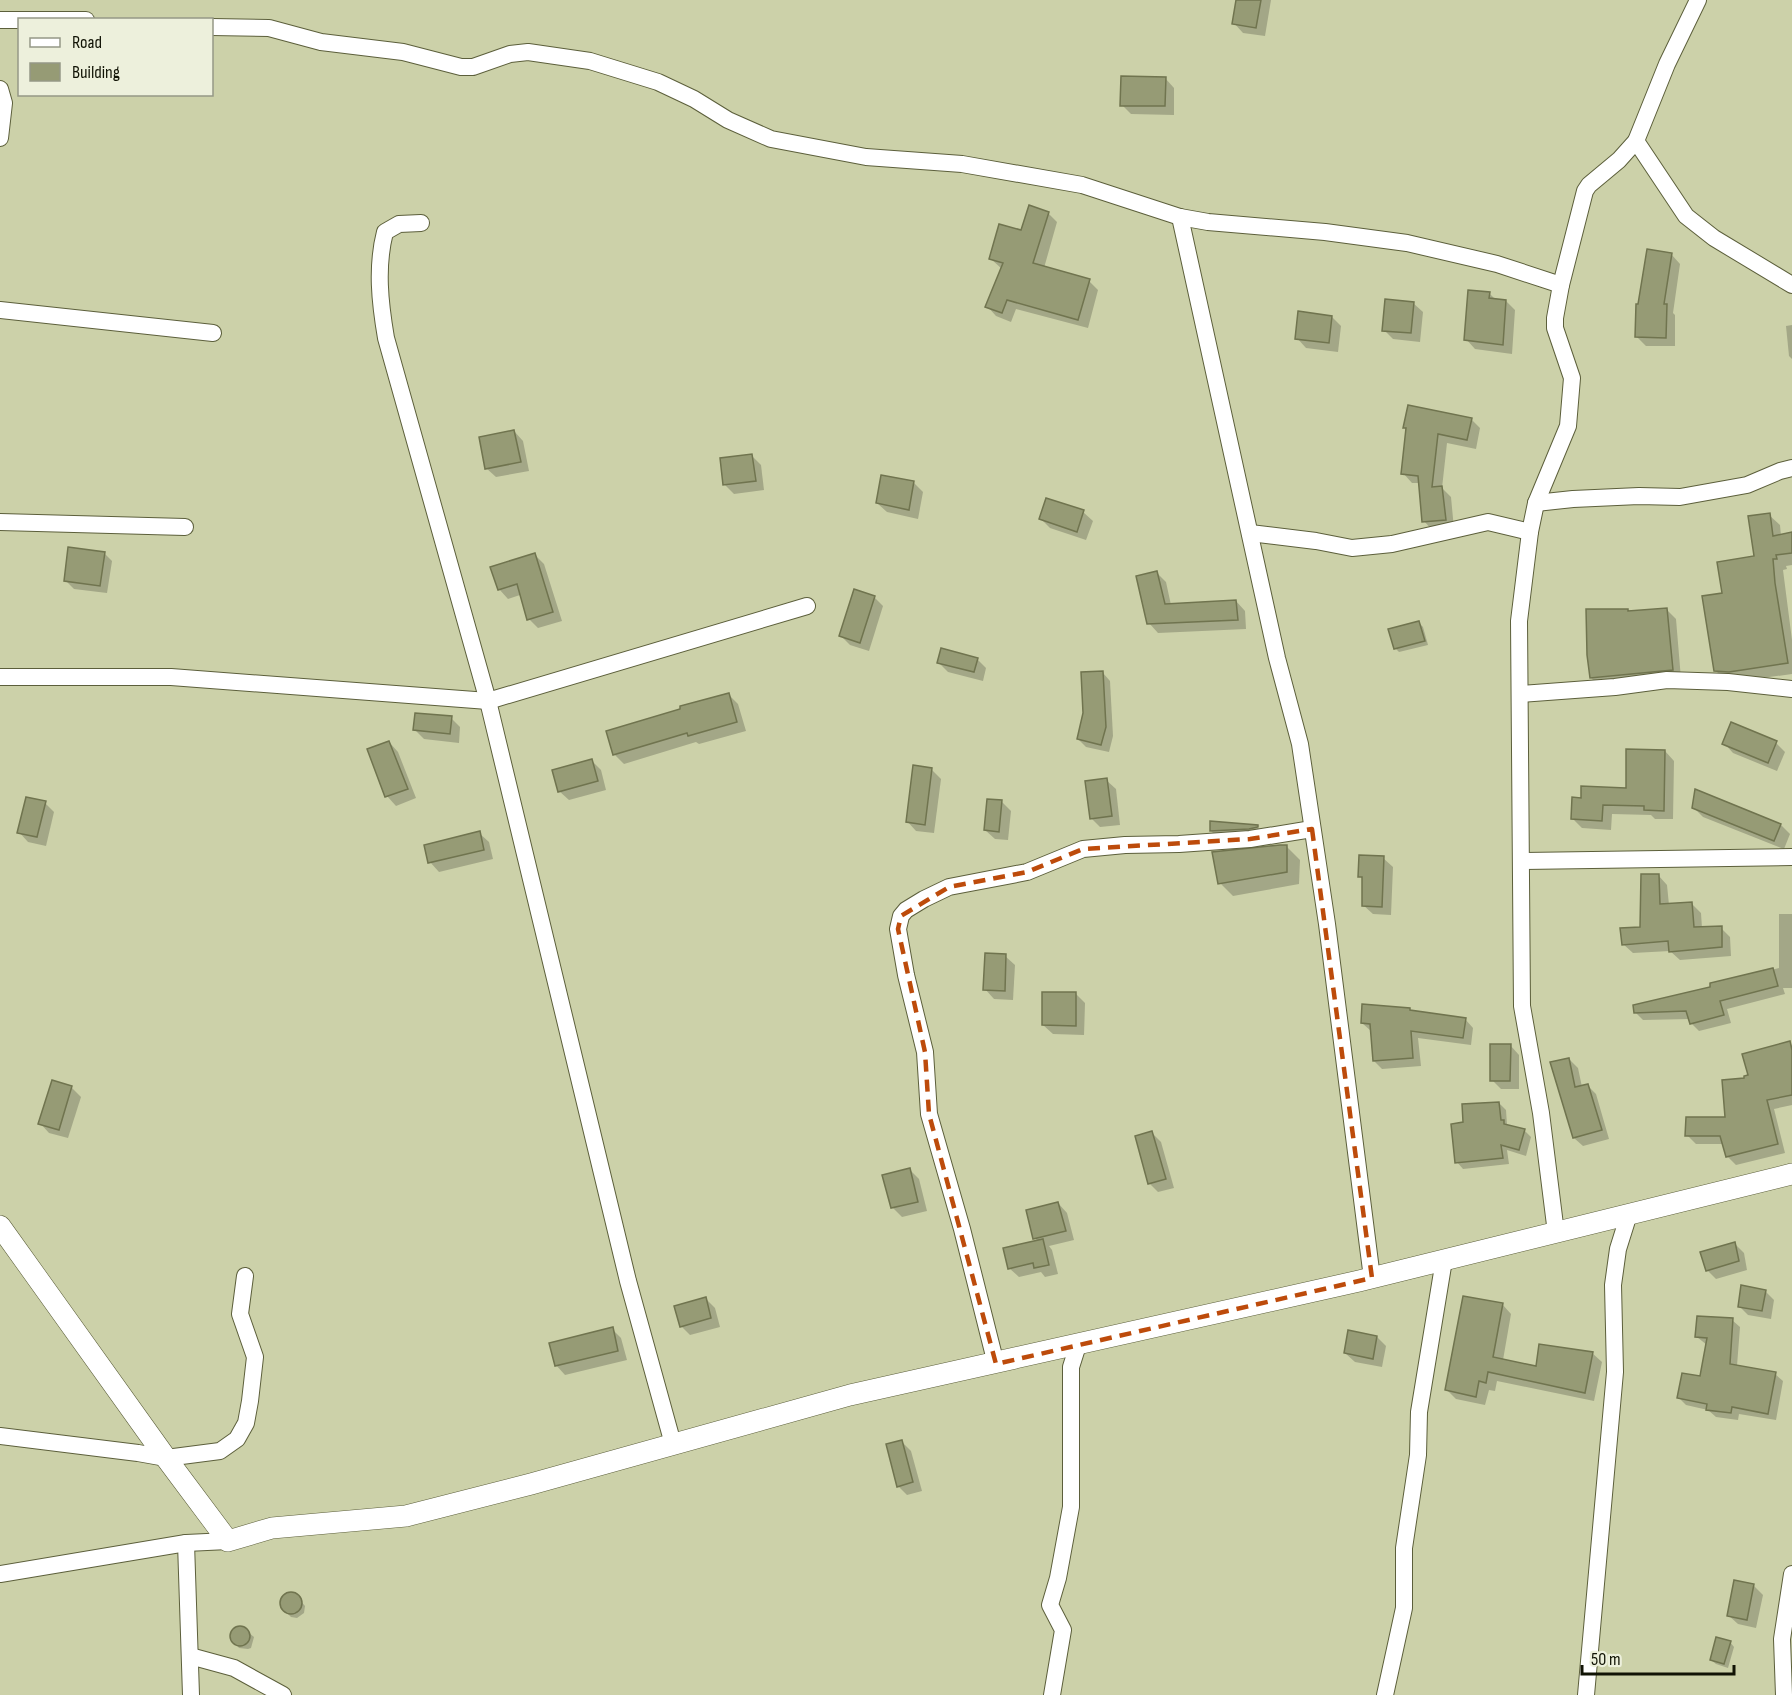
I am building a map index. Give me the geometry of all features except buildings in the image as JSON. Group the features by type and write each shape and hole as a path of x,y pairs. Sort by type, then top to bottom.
{"street":[{"path":"1556,1233 1541,1113 1522,1006 1519,621 1530,532 1536,503 1568,426 1572,378 1555,328 1556,308 1585,191 1636,141 1667,64 1698,0"},
{"path":"0,20 18,20"},
{"path":"213,27 269,28 321,42 403,52 461,67 473,67 510,54 528,52 590,61 658,82 694,99 728,120 771,139 866,157 962,164 1082,185 1180,217 1208,222 1325,232 1407,243 1497,264 1561,285"},
{"path":"0,90 4,103 0,138"},
{"path":"1636,141 1686,216 1714,238 1792,285"},
{"path":"1180,217 1277,658 1300,744 1327,924 1372,1278"},
{"path":"421,223 399,224 385,232 380,254 380,304 386,338 488,701 628,1281 673,1444"},
{"path":"0,310 213,333"},
{"path":"1536,503 1639,496 1680,497 1747,485 1792,468"},
{"path":"0,522 185,526"},
{"path":"1250,533 1353,548 1392,544 1488,522 1530,532"},
{"path":"0,676 171,677 488,701 807,606"},
{"path":"1521,694 1615,687 1667,680 1728,682 1792,689"},
{"path":"996,1364 962,1228 929,1114 925,1052 906,975 898,929 901,916 906,910 924,899 949,887 1027,872 1083,849 1250,839 1312,829"},
{"path":"1522,861 1792,857"},
{"path":"0,1574 186,1543 228,1541 272,1528 406,1516 531,1484 850,1395 1372,1278 1792,1174"},
{"path":"1586,1695 1616,1372 1613,1285 1618,1249 1629,1214"},
{"path":"0,1226 228,1541"},
{"path":"1385,1695 1404,1608 1404,1548 1418,1455 1419,1412 1444,1260"},
{"path":"0,1436 166,1458 220,1450 237,1439 246,1423 255,1357 240,1314 245,1276"},
{"path":"1052,1695 1063,1630 1050,1605 1058,1578 1071,1507 1071,1367 1078,1345"},
{"path":"186,1543 191,1695"},
{"path":"1784,1695 1782,1639 1792,1574"},
{"path":"190,1656 234,1668 283,1695"}],"highlighted area":[{"path":"1312,829 1372,1278 996,1364 929,1114 925,1052 898,929 901,916 949,887 1027,872 1083,849 1250,839"}]}
